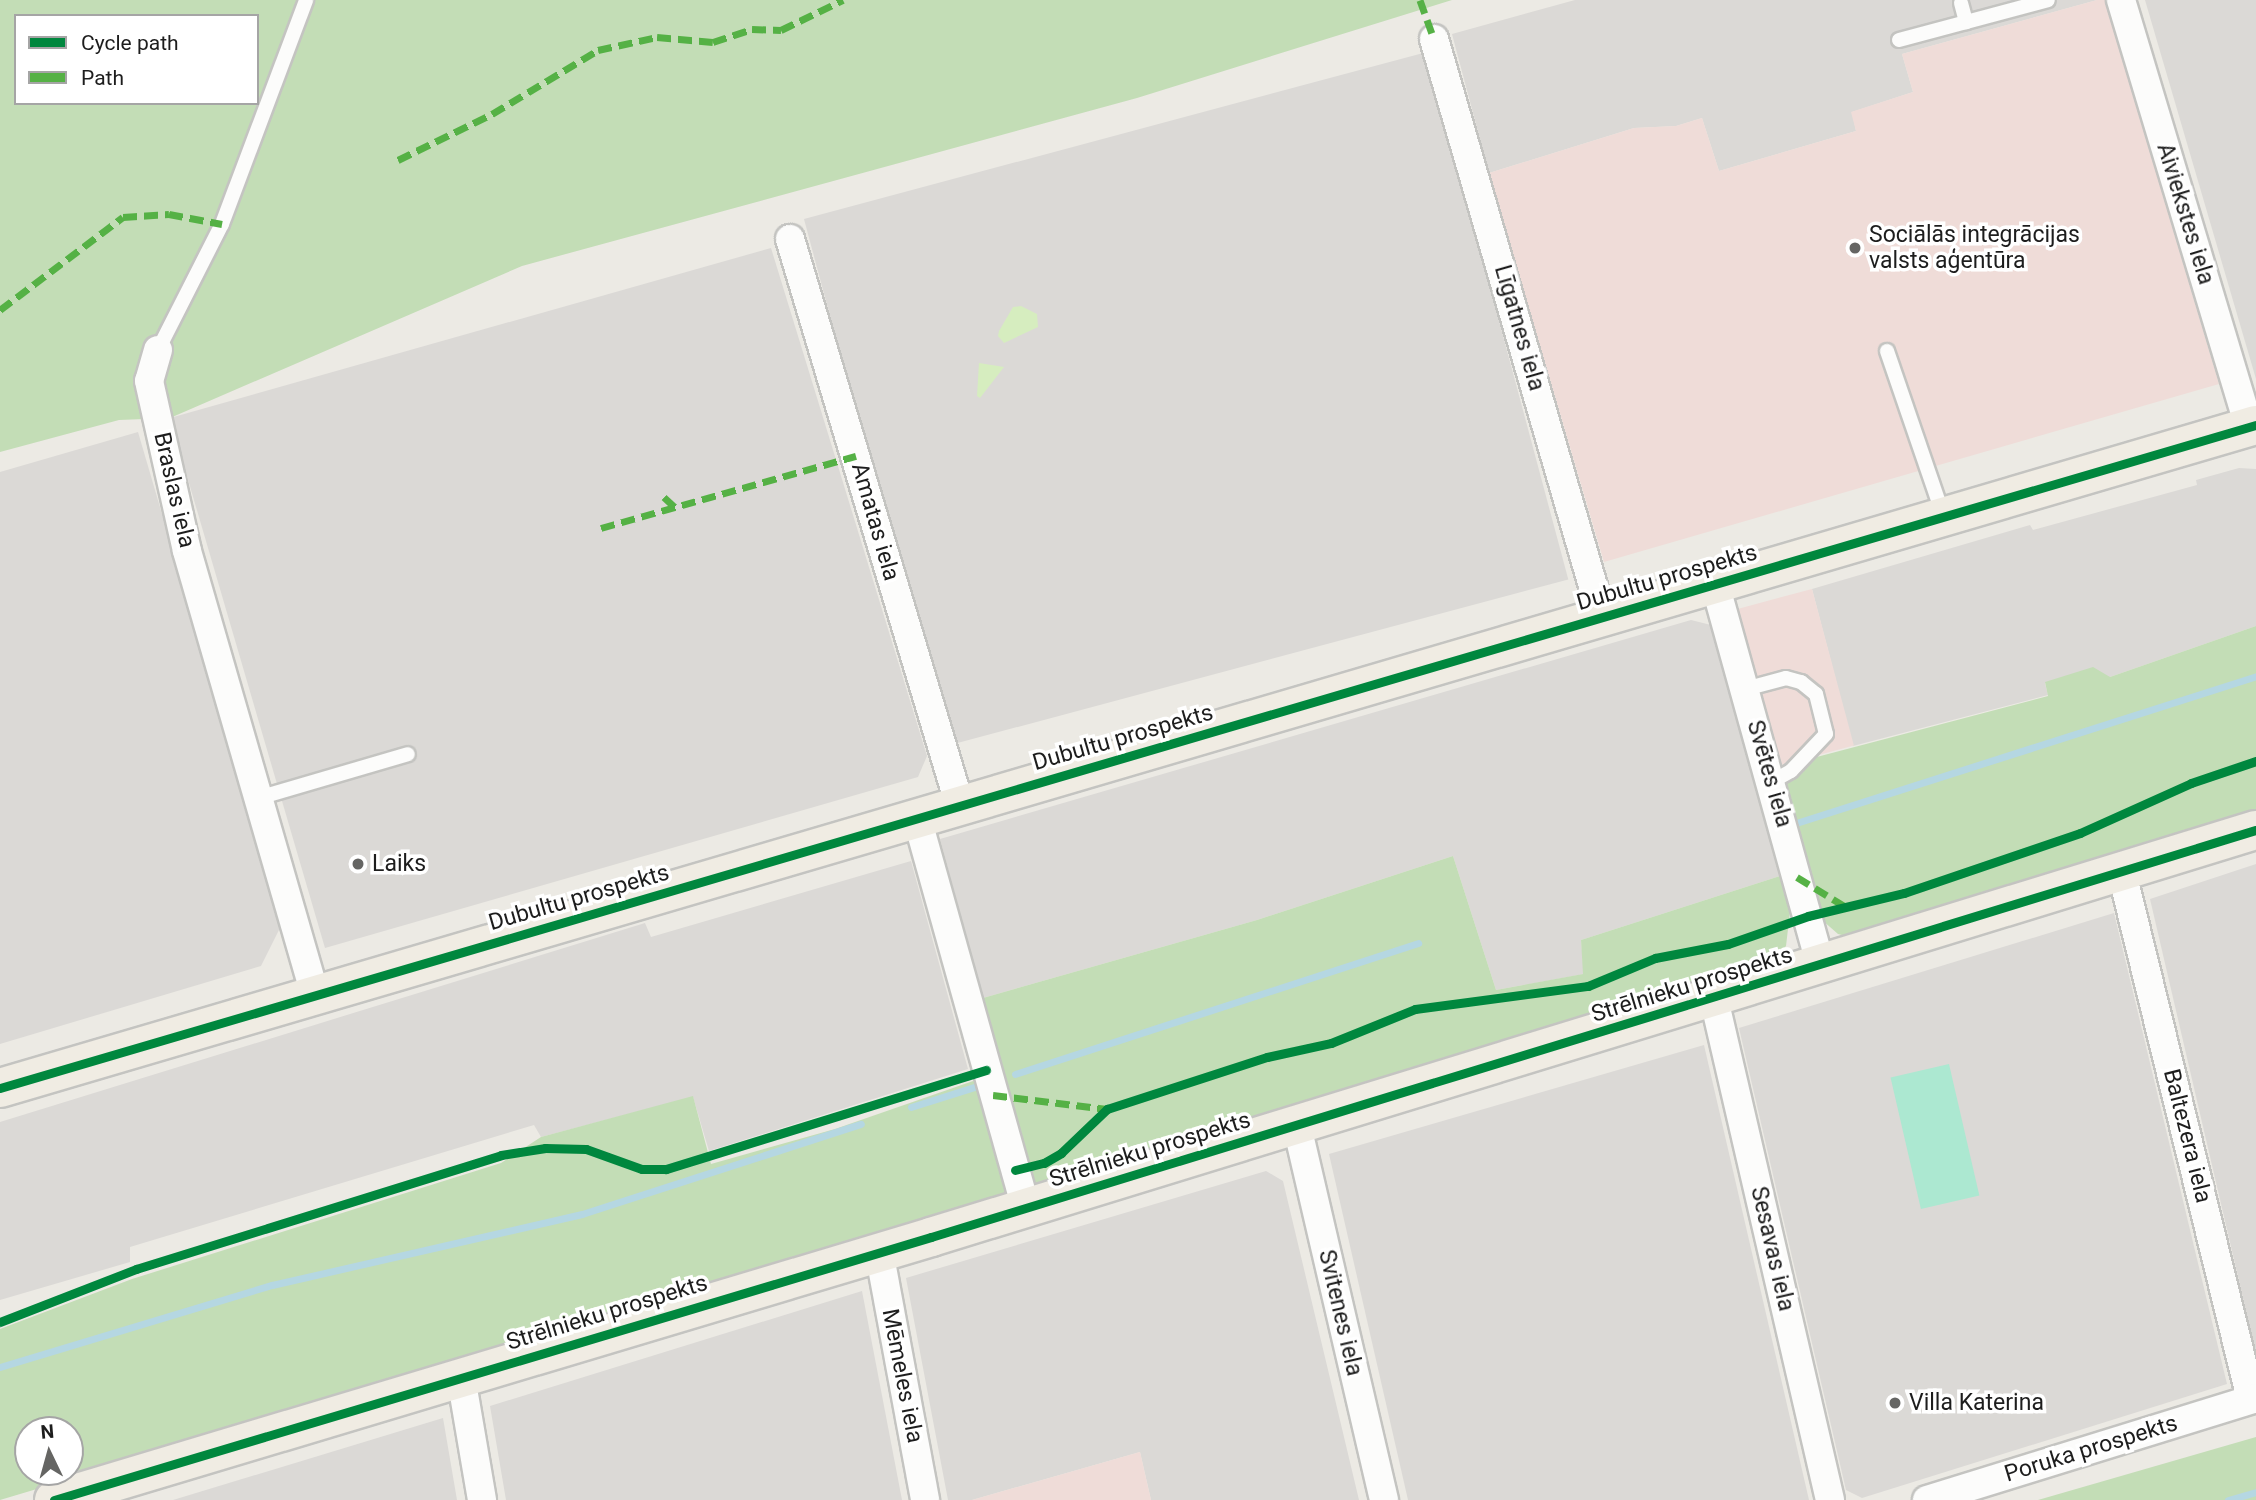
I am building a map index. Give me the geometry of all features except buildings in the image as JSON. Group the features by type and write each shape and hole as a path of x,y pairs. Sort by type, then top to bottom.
{"main road":[{"name":"Dubultu prospekts","path":"0,1088 2252,426"},
{"name":"Strēlnieku prospekts","path":"54,1500 1297,1126 2256,830"}],"street":[{"name":"Aiviekstes iela","path":"2121,0 2252,426"},
{"name":"Līgatnes iela","path":"1434,39 1602,617"},
{"name":"Amatas iela","path":"790,239 960,806"},
{"name":"Braslas iela","path":"158,350 149,382 187,551 315,995"},
{"name":"Svētes iela","path":"1716,584 1821,965"},
{"path":"917,818 1026,1208"},
{"name":"Baltezera iela","path":"2122,873 2253,1399"},
{"name":"Sesavas iela","path":"1714,999 1830,1500"},
{"name":"Svitenes iela","path":"1297,1126 1384,1500"},
{"name":"Mēmeles iela","path":"879,1251 925,1500"},
{"path":"461,1377 482,1500"},
{"name":"Poruka prospekts","path":"1927,1500 2253,1399"}],"lane":[{"name":"Braslas iela","path":"158,350 222,224 306,0"},
{"path":"1899,40 1966,22 1999,6 2048,0"},
{"path":"1961,3 1966,22"},
{"path":"1887,351 1944,517"},
{"path":"1745,689 1787,678 1801,682 1816,694 1826,734 1791,771 1771,782"},
{"path":"258,798 408,754"}],"shaded area":[{"path":"1575,0 2097,0 1902,54 1913,92 1852,112 1856,131 1719,171 1702,118 1676,126 1634,128 1489,173 1452,34"},
{"path":"2105,0 2219,384 1604,562 1489,173 1634,128 1676,126 1702,118 1719,171 1856,131 1851,112 1913,92 1902,54"},
{"path":"2145,0 2256,0 2256,379"},
{"path":"1427,52 1568,579 945,746 804,219"},
{"path":"771,248 927,756 918,777 325,948 170,418"},
{"path":"138,432 282,924 261,966 0,1044 0,472"},
{"path":"2239,468 2256,469 2256,626 2110,677 2045,683 2048,695 1853,746 1812,589 2030,525 2033,530 2197,485 2196,480"},
{"path":"1812,589 1854,745 1778,766 1736,609"},
{"path":"1691,620 1711,625 1780,876 1581,940 1584,974 1496,990 1453,856 1257,920 983,998 940,839"},
{"path":"911,861 968,1069 709,1151 693,1097 541,1137 534,1125 130,1247 130,1262 0,1300 0,1122 645,923 651,937"},
{"path":"2256,864 2256,1354 2150,899"},
{"path":"2114,913 2227,1384 1862,1498 1846,1490 1739,1028"},
{"path":"1704,1045 1809,1500 1408,1500 1329,1154"},
{"path":"1266,1171 1283,1181 1359,1500 1151,1500 1140,1452 972,1500 948,1500 906,1278"},
{"path":"862,1291 902,1500 506,1500 490,1406"},
{"path":"443,1418 457,1500 173,1500"},
{"path":"1140,1452 1151,1500 972,1500"}],"green space":[{"path":"0,0 1452,0 1137,98 522,266 170,418 119,420 0,452"},
{"path":"1021,306 1037,314 1038,327 1004,343 998,336 999,331 1013,307"},
{"path":"979,363 1004,367 980,398 977,396"},
{"path":"2256,626 2256,816 1862,940 1838,934 1822,920 1775,768 2048,696 2045,682 2093,667 2110,677"},
{"path":"1453,856 1496,990 1583,974 1581,940 1780,876 1792,895 1786,946 1765,970 1041,1187 1033,1180 1021,1153 983,998 1257,920"},
{"path":"1949,1064 1979,1196 1921,1209 1891,1077"},
{"path":"973,1081 982,1084 1007,1185 1002,1201 84,1475 84,1416 14,1416 14,1486 47,1486 0,1500 0,1329 132,1279 501,1163 541,1137 693,1096 711,1164 835,1129"},
{"path":"2256,1437 2256,1500 2038,1500"}],"waterway":[{"path":"1793,824 2256,676"},
{"path":"1015,1074 1418,943"},
{"path":"911,1107 974,1087"},
{"path":"0,1367 272,1285 582,1214 861,1124"},
{"path":"2228,1500 2256,1492"}],"marked path":[{"path":"398,160 492,114 598,50 657,37 713,42 752,29 781,30 843,0"},
{"path":"1420,0 1434,39"},
{"path":"0,310 123,217 169,214 222,224"},
{"path":"601,528 856,456"},
{"path":"664,497 676,508"},
{"path":"1797,877 1846,907"},
{"path":"993,1095 1107,1109"}],"cycle path":[{"path":"0,1088 2256,425"},
{"path":"1015,1170 1044,1163 1061,1153 1107,1109 1267,1057 1331,1043 1415,1009 1588,986 1655,958 1728,944 1808,916 1904,893 2080,833 2191,783 2256,761"},
{"path":"54,1500 931,1237 2256,830"},
{"path":"0,1322 136,1269 501,1155 545,1148 586,1149 642,1169 666,1169 986,1070"}],"place":[{"name":"Sociālās integrācijas valsts aģentūra","path":"1855,248"},
{"name":"Laiks","path":"358,864"},
{"name":"Villa Katerina","path":"1895,1403"}]}
